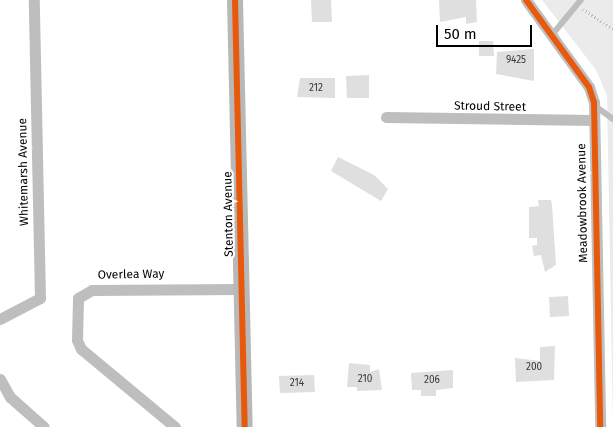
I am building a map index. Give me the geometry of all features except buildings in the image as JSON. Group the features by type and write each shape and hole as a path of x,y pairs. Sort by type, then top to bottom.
{"street":[{"name":"Whitemarsh Avenue","path":"0,319 40,298 34,0"},
{"name":"Stenton Avenue","path":"235,0 245,427"},
{"name":"Meadowbrook Avenue","path":"526,0 589,86 594,105 600,427"},
{"name":"Stroud Street","path":"386,117 593,120"},
{"name":"Overlea Way","path":"175,427 81,349 77,340 78,298 92,290 241,289"},
{"path":"0,379 10,397 44,427"}],"lane":[{"path":"552,36 580,2"},
{"path":"594,105 613,119"}],"path":[{"path":"580,2 591,18 613,29"}],"shaded area":[{"path":"542,0 613,0 613,427 607,96 596,70"}],"cycle path":[{"path":"235,0 245,427"},
{"path":"526,0 589,87 594,102 600,427"}]}
